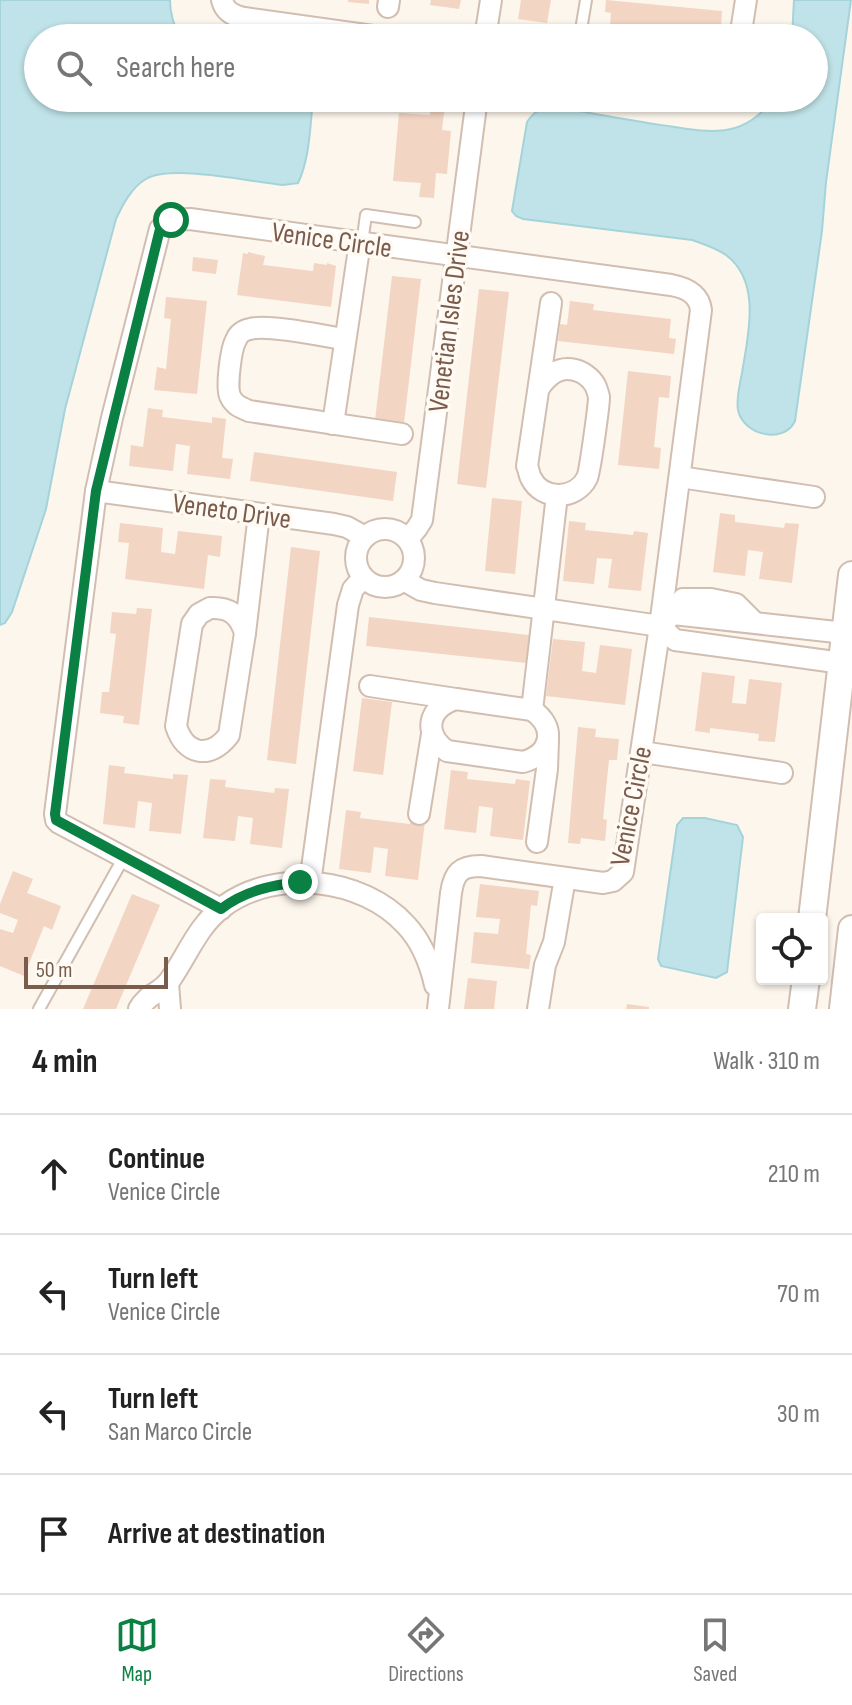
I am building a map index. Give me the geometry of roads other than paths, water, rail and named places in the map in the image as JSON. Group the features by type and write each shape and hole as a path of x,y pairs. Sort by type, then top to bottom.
{"street":[{"path":"222,0 234,16 287,24"},
{"path":"487,24 491,0"},
{"path":"742,24 746,0"},
{"name":"Venetian Isles Drive","path":"408,539 422,520 475,112"},
{"name":"Venice Circle","path":"221,909 59,823 55,814 96,491 160,229 171,220 190,219 671,285 689,290 696,296 701,310 666,620 623,872 613,881 565,878"},
{"path":"333,424 361,242"},
{"path":"539,388 547,376 559,370 573,369 586,375 595,385 599,398 588,477 579,488 567,495 540,490 531,480 527,466 551,303"},
{"path":"344,339 261,327 243,332 234,345 228,389 231,398 237,406 249,411 402,434"},
{"path":"680,477 814,497"},
{"name":"Veneto Drive","path":"96,491 334,524 365,537"},
{"path":"532,710 557,495"},
{"path":"245,633 241,621 233,612 222,608 210,608 199,614 192,624 176,726 180,738 188,747 211,751 222,745 229,735 245,633 259,514"},
{"path":"379,530 392,530 408,539 415,558 412,571 405,581 392,587 379,587 363,578 356,558 365,537 379,530"},
{"path":"813,913 852,575"},
{"path":"310,883 348,605 353,589 363,578"},
{"path":"405,581 421,590 435,593 545,609 666,620 729,620 845,633"},
{"path":"666,620 683,599 711,599 736,604 754,622"},
{"path":"666,620 675,640 842,663"},
{"path":"370,686 532,710 542,717 548,727 547,769 537,842"},
{"path":"419,814 432,734 431,722 436,711 456,699"},
{"path":"432,734 447,751 523,762 535,759 544,751 548,740"},
{"path":"642,752 782,773"},
{"path":"437,1009 453,880 459,871 470,866 481,866 565,878 538,1009"},
{"path":"139,1009 144,1000 168,983 206,922 221,909 241,896 261,889 281,884 310,883 366,896 406,925 431,965 437,1009"},
{"path":"415,937 425,940 433,938 445,929 448,921"},
{"path":"843,1009 852,929"},
{"path":"168,983 170,1009"},
{"path":"802,1009 805,985"}],"lane":[{"path":"582,24 586,0"},
{"path":"361,242 366,215 415,222"},
{"path":"724,647 729,620"},
{"path":"39,1009 124,857"}],"water":[{"path":"0,0 170,0 175,24 24,24 24,112 312,112 302,173 298,183 283,185 173,173 146,179 132,191 116,219 65,409 46,509 12,612 0,625"},
{"path":"794,0 851,0 795,421 790,428 773,435 747,426 738,410 750,310 745,279 726,255 692,240 523,219 512,211 527,122 536,112 585,112 717,131 747,123 762,112 828,112 828,24 793,24"},
{"path":"683,818 705,818 737,825 743,837 727,972 716,978 661,966 658,959 677,825"}]}
